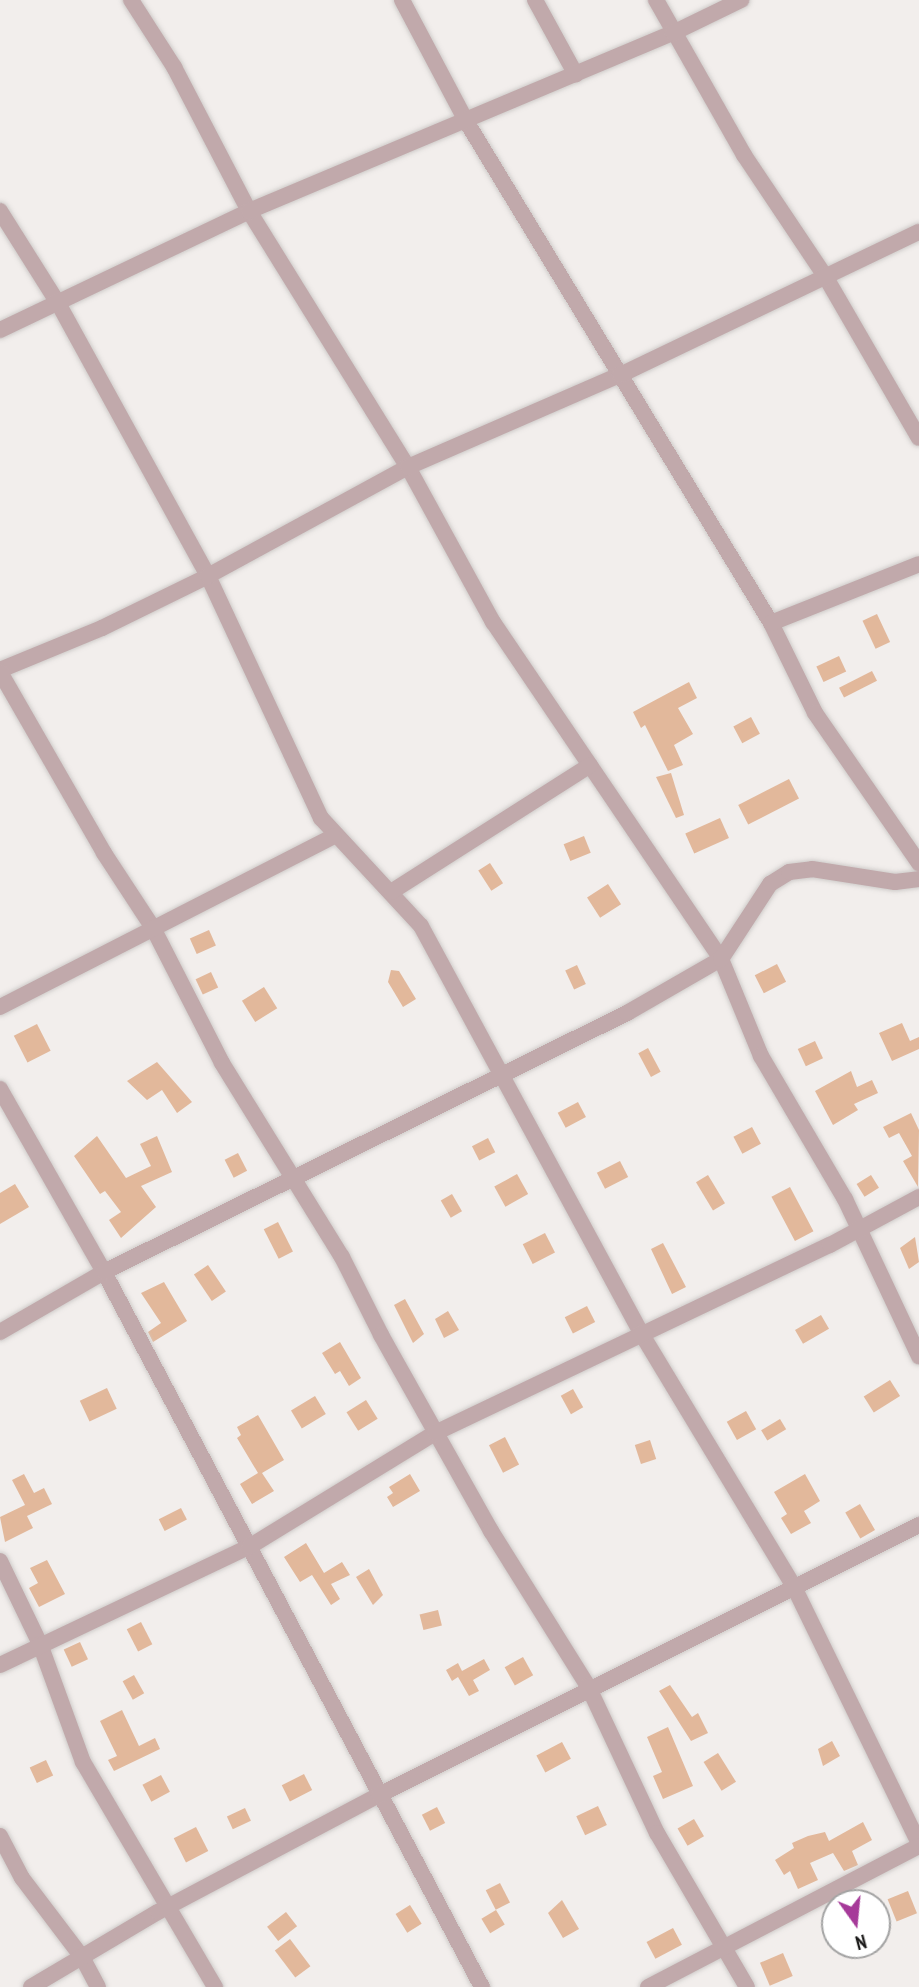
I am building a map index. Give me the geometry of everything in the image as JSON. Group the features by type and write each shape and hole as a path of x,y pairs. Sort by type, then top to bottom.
{"street":[{"path":"131,0 174,67 249,211 408,467 493,622 721,959 761,1056 859,1228 919,1356"},
{"path":"402,0 466,121 771,623 815,713 919,863"},
{"path":"535,0 576,75"},
{"path":"656,0 744,155 825,276 919,438"},
{"path":"0,330 249,211 576,75 741,0"},
{"path":"0,211 58,303 208,576 321,818 334,836 421,926 642,1333 793,1585 919,1845 648,1987"},
{"path":"747,1987 657,1833 588,1686 435,1433 298,1179 222,1063 153,928 104,853 41,737 0,671 102,628 208,576 408,467 620,376 919,232"},
{"path":"771,623 919,564"},
{"path":"391,892 590,765"},
{"path":"0,1007 334,836"},
{"path":"0,1332 104,1272 298,1179 627,1013 721,959 770,884 789,873 812,869 895,882 919,879"},
{"path":"0,1089 104,1272 482,1987"},
{"path":"0,1665 249,1547 435,1433 919,1197"},
{"path":"31,1987 169,1906 588,1686 919,1525"},
{"path":"0,1561 40,1644 83,1762 215,1987"},
{"path":"0,1836 46,1914 82,1957 98,1987"}],"building":[{"path":"877,614 890,642 876,649 862,621"},
{"path":"839,656 846,671 824,682 816,667"},
{"path":"872,671 877,681 844,698 839,688"},
{"path":"689,682 697,698 678,708 693,734 674,745 683,765 668,771 645,725 641,728 633,712"},
{"path":"751,717 760,734 742,743 733,726"},
{"path":"671,773 684,815 676,818 656,777"},
{"path":"789,779 799,799 748,824 738,805"},
{"path":"720,818 729,838 694,854 685,833"},
{"path":"584,836 591,853 570,861 564,844"},
{"path":"490,863 503,883 491,891 478,871"},
{"path":"608,884 621,904 600,918 587,898"},
{"path":"209,930 216,946 197,954 190,939"},
{"path":"777,964 786,982 764,993 755,975"},
{"path":"577,965 586,984 574,990 565,970"},
{"path":"391,970 399,971 416,999 403,1007 388,982"},
{"path":"211,972 218,987 203,995 196,979"},
{"path":"264,987 277,1008 255,1022 242,1001"},
{"path":"902,1023 910,1041 919,1037 919,1049 892,1061 879,1033"},
{"path":"37,1024 51,1051 27,1063 14,1036"},
{"path":"815,1041 823,1058 806,1066 798,1049"},
{"path":"648,1048 661,1072 651,1077 638,1053"},
{"path":"157,1062 192,1102 177,1113 162,1090 147,1100 127,1081"},
{"path":"851,1071 857,1087 872,1080 878,1093 854,1104 858,1110 833,1125 815,1091"},
{"path":"578,1102 586,1117 566,1128 558,1113"},
{"path":"911,1113 919,1130 918,1187 903,1161 912,1156 899,1133 889,1138 883,1127"},
{"path":"752,1127 761,1144 742,1154 733,1137"},
{"path":"97,1136 126,1178 151,1166 140,1144 157,1136 172,1172 141,1186 156,1207 121,1238 109,1220 121,1212 105,1191 100,1194 74,1156"},
{"path":"488,1138 495,1152 479,1160 472,1146"},
{"path":"238,1153 247,1171 234,1178 225,1160"},
{"path":"620,1161 628,1177 605,1189 597,1173"},
{"path":"517,1174 528,1194 505,1207 494,1187"},
{"path":"708,1175 725,1203 713,1210 696,1182"},
{"path":"871,1175 879,1188 865,1197 857,1184"},
{"path":"15,1184 29,1207 0,1224 0,1193"},
{"path":"790,1187 813,1231 795,1241 771,1197"},
{"path":"452,1194 462,1211 451,1218 441,1200"},
{"path":"278,1222 293,1251 279,1259 264,1229"},
{"path":"545,1233 555,1253 533,1264 523,1244"},
{"path":"915,1237 919,1262 909,1269 900,1248"},
{"path":"663,1243 686,1287 672,1294 651,1249"},
{"path":"208,1265 226,1292 212,1301 194,1275"},
{"path":"164,1282 187,1321 153,1342 148,1332 161,1323 141,1293"},
{"path":"405,1299 424,1334 413,1343 394,1305"},
{"path":"587,1306 595,1322 573,1333 565,1317"},
{"path":"448,1311 459,1330 444,1338 435,1319"},
{"path":"821,1315 829,1329 803,1344 795,1330"},
{"path":"340,1342 361,1378 349,1386 340,1371 335,1374 322,1353"},
{"path":"890,1380 900,1396 874,1413 864,1396"},
{"path":"107,1388 117,1409 90,1422 80,1401"},
{"path":"573,1389 583,1407 571,1414 561,1396"},
{"path":"315,1396 326,1414 302,1428 291,1410"},
{"path":"366,1400 378,1419 358,1431 346,1412"},
{"path":"746,1411 756,1429 737,1440 727,1422"},
{"path":"258,1415 284,1460 262,1473 274,1491 252,1504 240,1484 258,1473 237,1438 241,1435 237,1427"},
{"path":"780,1419 786,1429 767,1441 761,1430"},
{"path":"505,1437 519,1465 503,1473 489,1445"},
{"path":"650,1440 656,1459 641,1464 635,1445"},
{"path":"24,1474 34,1493 44,1488 52,1504 27,1516 33,1528 5,1542 0,1517 25,1505 12,1480"},
{"path":"410,1474 420,1491 393,1507 387,1497 393,1493 389,1487"},
{"path":"805,1474 820,1501 804,1511 811,1523 791,1534 781,1518 787,1514 774,1492"},
{"path":"860,1504 875,1530 860,1538 845,1512"},
{"path":"181,1508 187,1520 165,1531 159,1519"},
{"path":"306,1543 324,1573 342,1562 350,1575 331,1584 340,1599 331,1605 312,1575 300,1582 284,1557"},
{"path":"47,1560 65,1594 39,1607 29,1588 38,1583 30,1568"},
{"path":"369,1569 383,1595 373,1605 356,1577"},
{"path":"438,1610 442,1626 423,1630 420,1615"},
{"path":"141,1622 152,1644 138,1652 127,1629"},
{"path":"80,1642 88,1659 72,1667 64,1650"},
{"path":"523,1657 533,1675 515,1686 505,1667"},
{"path":"484,1659 490,1670 473,1680 479,1691 469,1696 458,1677 452,1681 446,1670 458,1663 462,1671"},
{"path":"134,1675 144,1693 133,1700 123,1681"},
{"path":"670,1685 692,1717 698,1713 708,1733 691,1741 659,1691"},
{"path":"122,1710 139,1746 155,1738 160,1749 114,1771 108,1760 117,1756 100,1721"},
{"path":"668,1727 693,1786 663,1799 653,1776 662,1772 647,1737"},
{"path":"832,1741 840,1756 823,1766 818,1749"},
{"path":"562,1742 571,1759 545,1772 536,1756"},
{"path":"718,1753 736,1782 722,1791 704,1762"},
{"path":"46,1760 53,1775 37,1783 30,1768"},
{"path":"304,1774 312,1790 290,1801 282,1785"},
{"path":"161,1775 170,1792 151,1802 142,1785"},
{"path":"598,1806 607,1825 585,1835 576,1816"},
{"path":"437,1807 445,1823 430,1831 422,1815"},
{"path":"245,1808 251,1821 233,1829 227,1816"},
{"path":"694,1819 704,1836 688,1846 678,1829"},
{"path":"863,1822 872,1840 852,1851 858,1865 844,1871 833,1853 810,1863 818,1880 798,1889 790,1871 784,1875 775,1860 794,1848 792,1843 808,1836 825,1832 829,1841"},
{"path":"196,1827 208,1851 186,1862 174,1838"},
{"path":"500,1883 510,1903 496,1910 486,1890"},
{"path":"908,1891 917,1913 897,1921 891,1908 891,1898"},
{"path":"562,1900 579,1929 563,1938 548,1913"},
{"path":"410,1905 422,1924 407,1933 396,1914"},
{"path":"496,1910 505,1925 490,1933 481,1919"},
{"path":"286,1912 297,1926 278,1941 267,1927"},
{"path":"673,1928 682,1945 655,1959 647,1942"},
{"path":"290,1939 310,1966 295,1978 275,1950"},
{"path":"783,1953 793,1976 770,1986 760,1963"}]}
